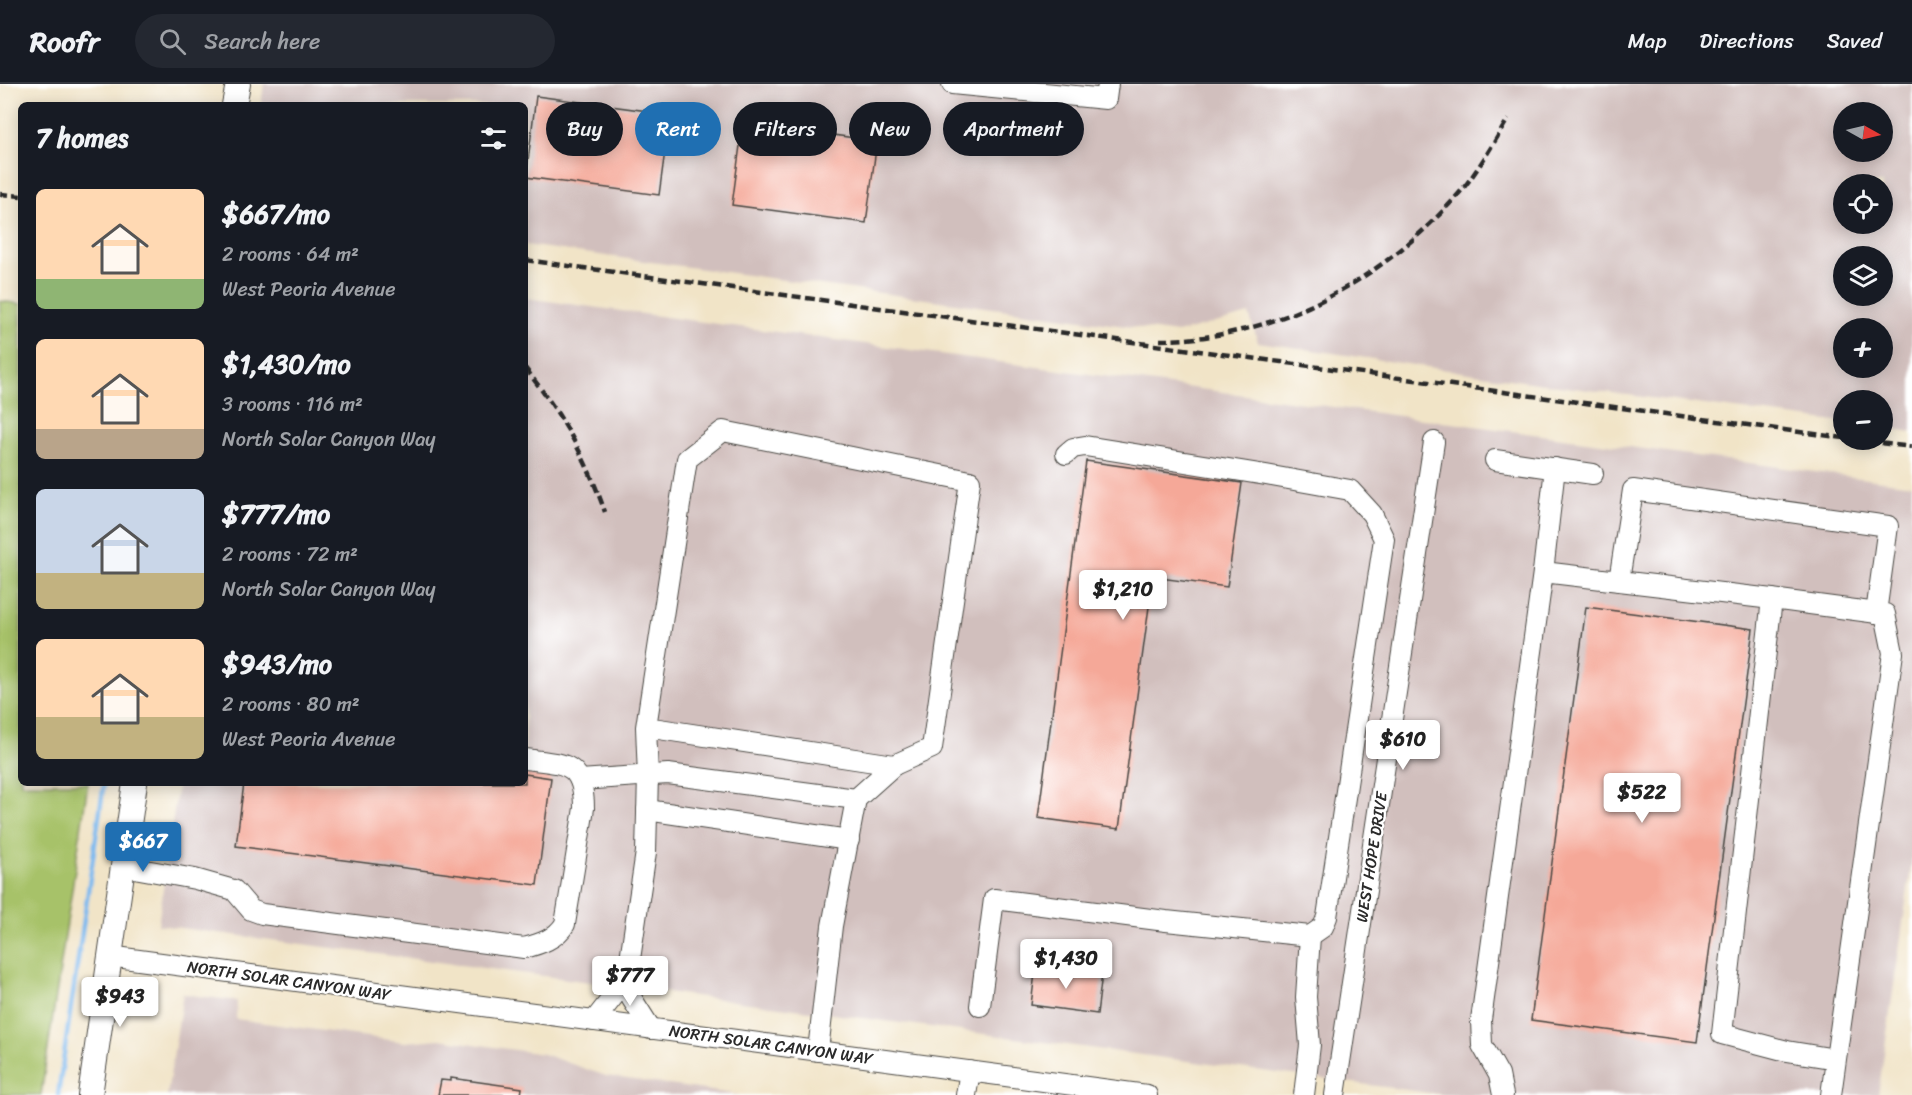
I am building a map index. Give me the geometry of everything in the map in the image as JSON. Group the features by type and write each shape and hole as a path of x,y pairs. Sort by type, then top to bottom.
{"main road":[{"path":"235,102 238,84"},
{"path":"90,1095 135,786"}],"street":[{"path":"952,84 1106,99 1108,84"},
{"path":"651,1029 632,999 627,979 646,852 648,776 646,727 687,459 723,430 970,481 932,748 894,765 856,799 832,927 818,1051"},
{"name":"WEST HOPE DRIVE","path":"1335,1095 1434,442"},
{"path":"980,1006 994,899 1166,921 1310,936 1323,927 1327,917 1384,539 1379,526 1372,514 1350,490 1085,446 1073,448 1065,454"},
{"path":"1495,460 1593,474"},
{"path":"1503,1095 1499,1075 1482,1045 1482,1020 1555,468"},
{"path":"1619,581 1633,490 1888,526 1876,613"},
{"path":"1543,572 1885,614 1893,653 1831,1095"},
{"path":"1772,599 1722,1034 1787,1051 1836,1059"},
{"path":"646,727 894,765"},
{"path":"123,866 195,879 234,890 251,910 262,914 524,948 554,936 565,924 584,808 584,793 574,770 565,764 528,759"},
{"path":"580,780 668,774 856,799"},
{"path":"647,810 849,840"},
{"path":"1304,1095 1310,1045 1306,997 1310,936"},
{"name":"NORTH SOLAR CANYON WAY","path":"109,956 1147,1095"},
{"path":"594,1022 627,979"},
{"path":"966,1095 970,1071"}],"shaded area":[{"path":"264,84 1912,84 1912,432 1893,429 1893,390 1833,390 1833,422 1536,383 1258,342 1249,314 1177,333 528,245 528,102 261,102"},
{"path":"528,298 1912,485 1912,861 1878,1095 1445,1095 158,925 178,786 528,786"},
{"path":"183,994 237,1001 236,1019 405,1042 439,1039 543,1054 606,1076 740,1095 167,1095"}],"green space":[{"path":"0,301 18,304 18,786 88,786 41,1095 0,1095"}],"building":[{"path":"536,96 581,102 546,102 546,156 623,156 623,108 635,109 635,156 664,156 659,195 528,177"},
{"path":"837,136 849,137 849,156 875,156 866,223 732,205 739,156 837,156"},
{"path":"1086,461 1242,483 1227,587 1153,577 1119,829 1038,818"},
{"path":"1586,607 1753,629 1697,1042 1531,1020"},
{"path":"528,774 551,778 537,885 236,846 244,786 528,786"},
{"path":"1036,965 1102,974 1097,1014 1031,1005"},
{"path":"451,1078 522,1088 521,1095 438,1095 441,1080 451,1081"}],"waterway":[{"path":"58,1095 104,786"}],"railway":[{"path":"1160,340 1203,337 1246,329 1287,316 1326,298 1364,276 1399,251 1432,222 1461,191 1508,119"},
{"path":"0,194 18,196"},
{"path":"528,260 1833,437"},
{"path":"528,372 550,402 581,454 605,512"},
{"path":"1893,445 1912,447"}]}
